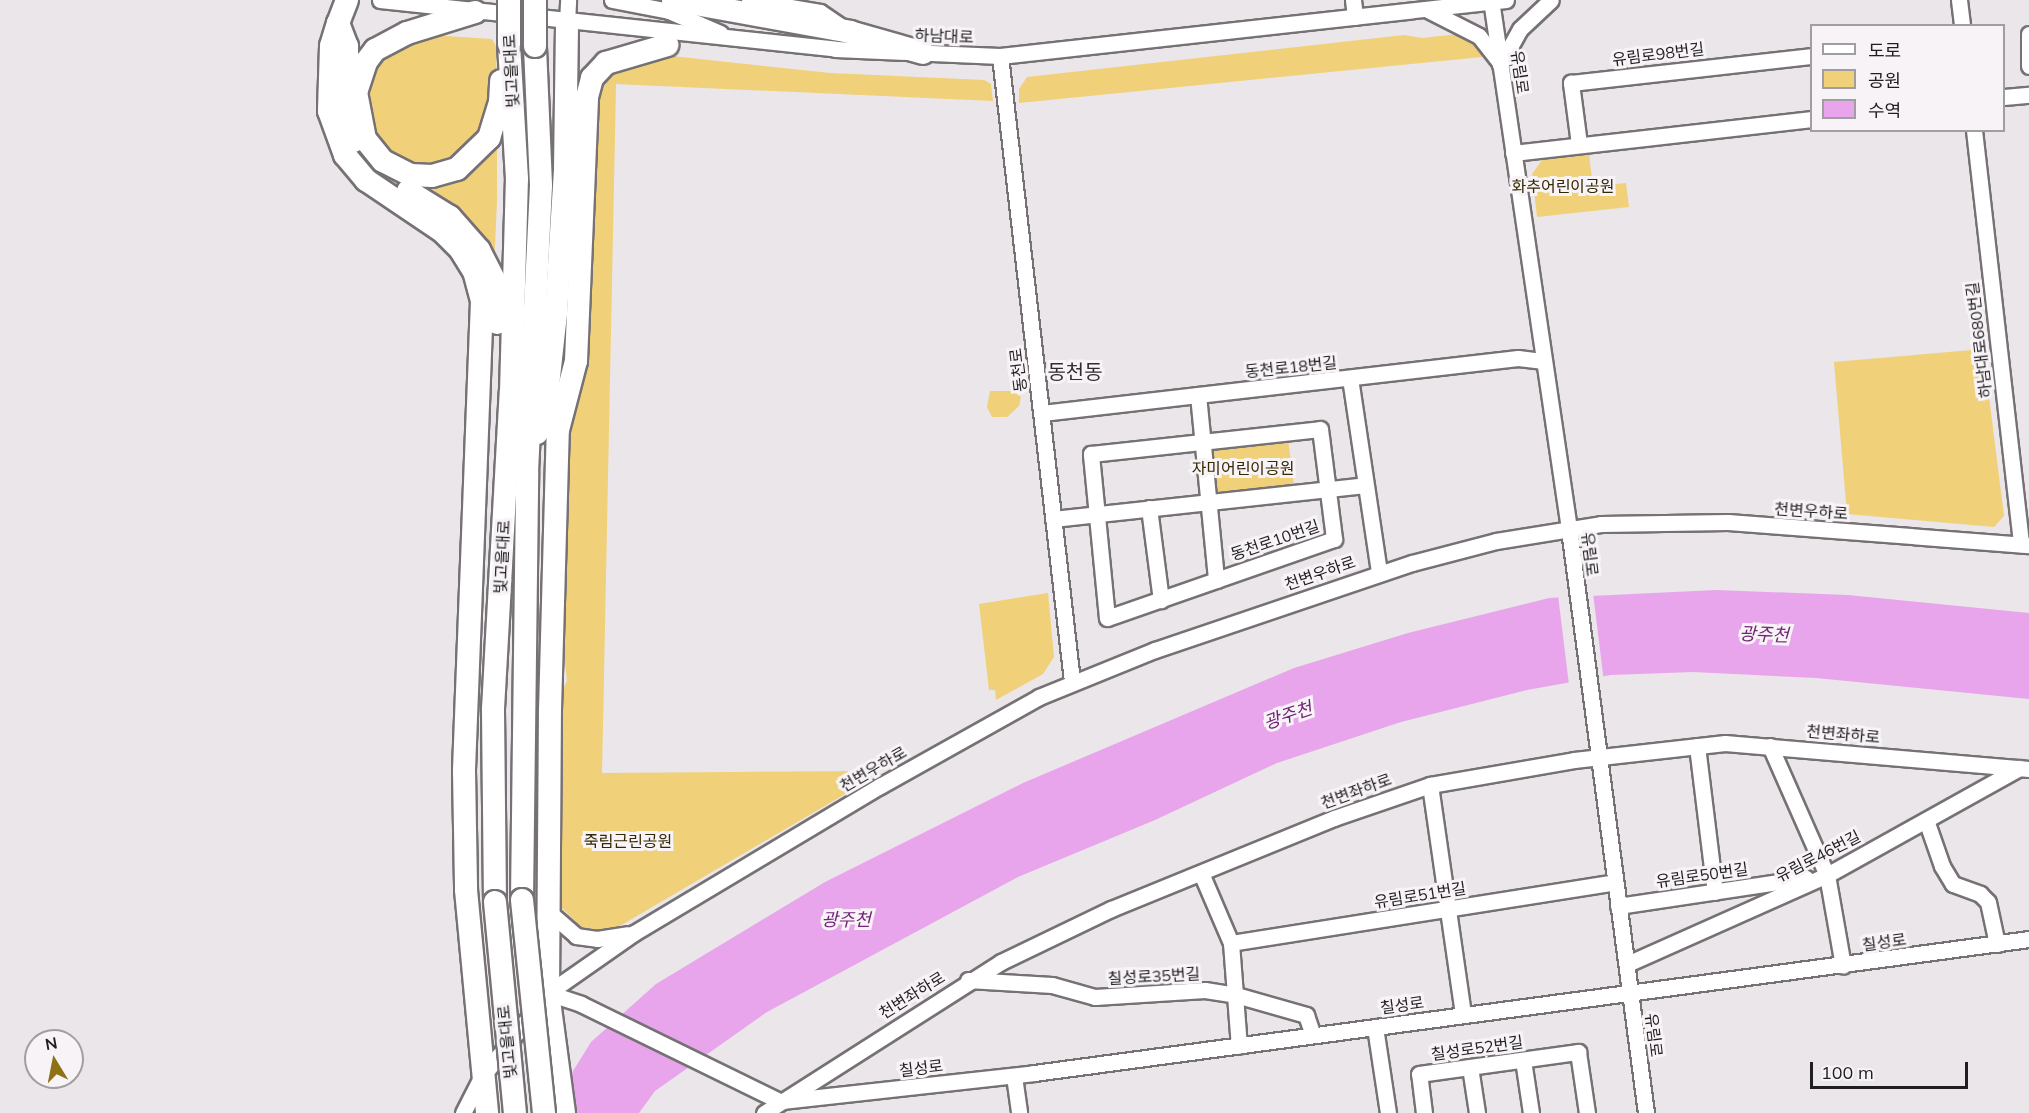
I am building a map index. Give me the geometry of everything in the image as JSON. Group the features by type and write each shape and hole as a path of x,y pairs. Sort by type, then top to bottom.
{"highway":[{"path":"348,0 331,46 330,111 345,155 366,180 443,232 474,271 482,301 464,771 466,890 481,1078 487,1113"},
{"path":"348,0 356,28 356,92 365,139 383,161 411,175 432,176 457,169 489,138 500,103 502,63 510,44"},
{"name":"빛고을대로","path":"509,0 517,179 511,392 493,708 495,902 515,1113"},
{"name":"빛고을대로","path":"535,0 541,185 527,472 522,900 544,1113"},
{"path":"677,1 850,32 923,53"},
{"path":"527,472 549,384 566,110 567,11"},
{"path":"356,92 366,62 375,50 406,33 475,12"},
{"path":"338,23 347,46 346,119 354,141 374,170 450,217 479,250 495,282 497,371 511,392"},
{"path":"566,110 585,67 591,61 631,46 667,45"},
{"path":"564,1113 548,993 550,710 557,459 562,411 576,361 587,97 592,78 606,63 667,45"},
{"path":"473,970 485,973 509,967 535,948 550,913"}],"street":[{"name":"하남대로","path":"380,0 421,3 475,12 567,11 736,39 923,53 1000,56 1496,0"},
{"path":"421,3 454,0"},
{"path":"612,0 669,11 736,39"},
{"path":"749,0 820,12 850,32"},
{"path":"1353,0 1355,17"},
{"path":"1426,9 1440,0"},
{"name":"유림로","path":"1496,0 1500,65 1572,547 1646,1113"},
{"path":"1426,9 1479,36 1500,65 1520,29 1551,0"},
{"path":"1959,0 1962,24"},
{"path":"2029,34 2029,66"},
{"path":"667,45 736,39"},
{"name":"동천로","path":"1000,56 1072,681"},
{"name":"유림로98번길","path":"1579,144 1571,83 1810,56"},
{"path":"2005,97 2029,95"},
{"path":"1514,153 1810,119"},
{"name":"하남대로680번길","path":"1974,132 2025,545"},
{"name":"동천로18번길","path":"1042,413 1518,358 1544,361"},
{"name":"천변우하로","path":"1350,378 1379,572"},
{"name":"동천로10번길","path":"1198,395 1216,580"},
{"name":"동천로10번길","path":"1320,429 1334,539 1107,618 1094,514 1091,454 1203,443 1320,429"},
{"name":"동천로10번길","path":"1053,519 1365,485"},
{"path":"1149,508 1161,600"},
{"name":"천변우하로","path":"463,1113 481,1078 548,993 634,933 880,786 1072,681 1379,572 1496,541 1569,529 1641,522 1728,522 2025,545"},
{"name":"천변좌하로","path":"764,1113 779,1101 968,980 1111,909 1352,810 1430,785 1597,751 1725,743 2024,769"},
{"path":"1697,746 1715,892"},
{"path":"1770,746 1827,875 1842,966"},
{"name":"유림로46번길","path":"1627,964 1827,875 2024,769"},
{"path":"1430,785 1463,1015"},
{"path":"1926,820 1942,866 1953,884 1980,894 1988,902 1997,944"},
{"path":"1202,873 1231,943 1239,1046"},
{"name":"유림로50번길","path":"1618,906 1827,875"},
{"name":"유림로51번길","path":"1231,943 1615,882"},
{"path":"550,913 576,936 597,939 634,933"},
{"name":"칠성로","path":"779,1101 1014,1076 1463,1015 1631,996 2029,939"},
{"name":"칠성로35번길","path":"968,980 1052,985 1095,997 1205,990 1236,995 1306,1015 1313,1035"},
{"path":"548,993 581,1004 779,1101"},
{"path":"1376,1027 1388,1113"},
{"name":"칠성로52번길","path":"1424,1113 1419,1074 1578,1052 1587,1113"},
{"path":"1523,1060 1531,1113"},
{"path":"1470,1067 1477,1113"},
{"path":"1014,1076 1019,1113"}],"green space":[{"path":"1458,34 1478,45 1482,57 1019,103 1019,89 1027,77 1404,35 1422,38"},
{"path":"430,35 492,39 497,48 495,102 472,151 431,171 398,165 363,120 370,64 379,53"},
{"name":"죽림근린공원","path":"663,55 830,73 984,80 991,84 993,101 616,84 602,773 865,771 866,778 864,783 613,930 587,933 561,907 559,697 567,681 565,662 559,652 563,429 592,96 608,69"},
{"path":"497,133 494,268 457,210 419,186"},
{"name":"화추어린이공원","path":"1589,154 1593,187 1626,183 1629,207 1537,217 1532,174 1542,160"},
{"path":"1983,349 2004,516 1994,527 1847,514 1834,362"},
{"path":"990,391 1012,391 1021,397 1019,406 1007,417 992,417 987,407"},
{"name":"자미어린이공원","path":"1288,439 1294,486 1222,495 1215,490 1210,451 1213,447"},
{"path":"1048,593 1054,657 1043,674 996,700 995,690 989,690 979,604"}],"water":[{"name":"광주천","path":"1716,590 1848,595 2029,613 2029,699 1816,678 1693,672 1611,675 1527,690 1401,722 1277,763 1155,820 1018,877 767,1012 655,1091 639,1113 547,1113 591,1042 656,984 825,882 1023,783 1294,668 1408,633 1549,598"}],"pier":[{"path":"1593,593 1604,680 1569,685 1558,597"}],"district":[{"name":"동천동","path":"1075,371"}]}
